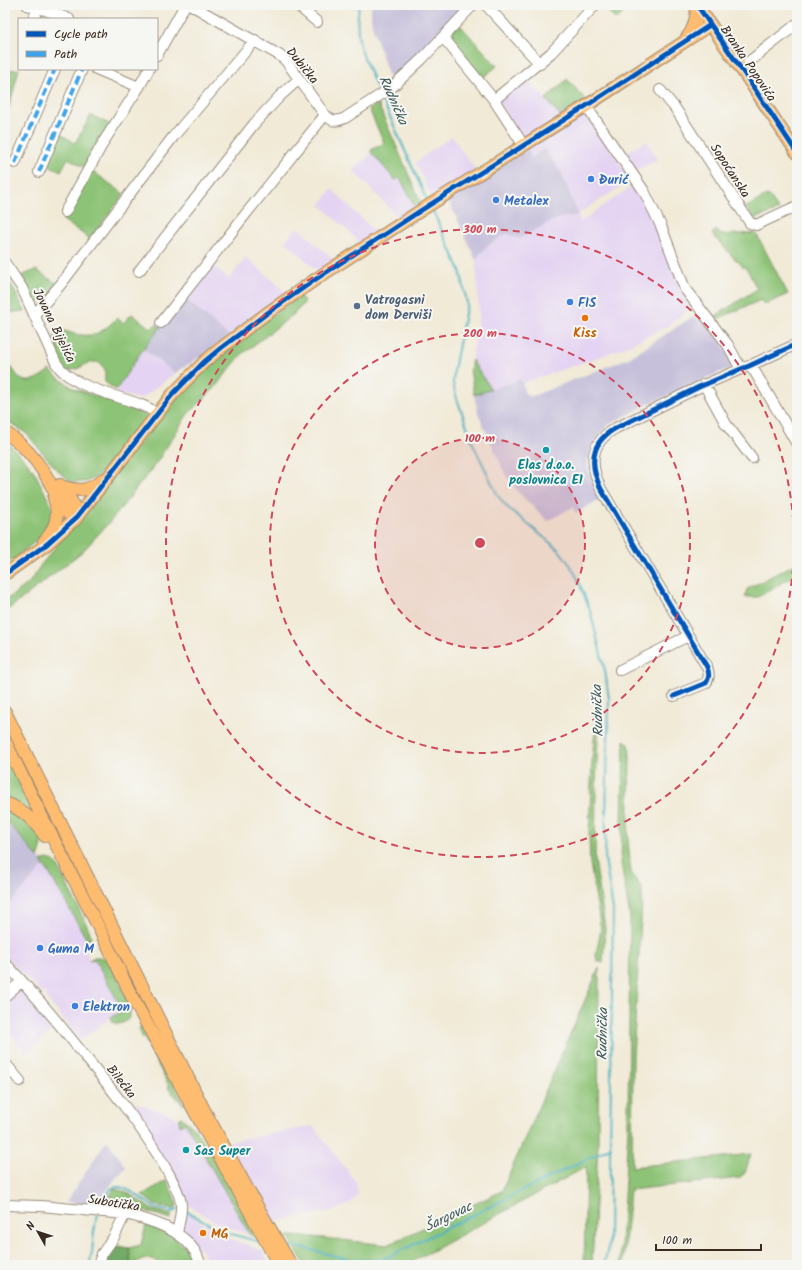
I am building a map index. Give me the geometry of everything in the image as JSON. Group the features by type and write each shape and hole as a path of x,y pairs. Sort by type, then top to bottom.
{"main road":[{"name":"Branka Popovića","path":"697,5 797,153"},
{"path":"684,42 693,28 697,5"},
{"path":"5,574 47,544 76,518 157,414 188,377 221,348 311,282 710,25"},
{"path":"684,42 692,39 710,38 724,45"},
{"path":"5,432 13,437 24,448 46,476 68,515 76,518"},
{"path":"60,486 75,490 85,490 99,483 124,457"},
{"path":"46,476 60,486 72,502 76,509 76,518"},
{"path":"32,555 49,537 56,524 58,511 48,486 46,476"},
{"path":"5,712 205,1112 291,1265"},
{"path":"5,741 139,1011 279,1265"},
{"path":"5,803 14,806 27,815 45,836 60,850"}],"street":[{"path":"27,5 48,10 67,18"},
{"path":"158,53 185,5"},
{"name":"Dubička","path":"191,5 280,55 325,115"},
{"path":"297,5 317,22"},
{"path":"161,323 325,115 332,121 340,121 387,92 418,63 474,5"},
{"path":"486,5 540,64"},
{"path":"494,100 540,64 595,5"},
{"path":"34,18 37,8"},
{"path":"741,68 797,24"},
{"path":"443,37 494,100 524,146"},
{"path":"35,314 61,284 173,137 255,40"},
{"path":"15,163 55,70"},
{"path":"39,172 82,70"},
{"path":"98,70 139,87"},
{"path":"64,212 104,141 148,70"},
{"path":"139,271 254,124 280,96 299,79"},
{"name":"Sopoćanska","path":"660,90 675,108 750,223 756,225 797,206"},
{"path":"586,106 644,192 661,226 686,289 745,368 754,372 797,444"},
{"name":"Jovana Bijelića","path":"5,263 22,288 35,314 56,364 68,377 102,392 141,404 157,414"},
{"path":"674,696 703,685 708,679 709,673 707,667 601,489 595,475 593,460 596,448 599,441 608,432 704,384 745,368 797,344"},
{"path":"704,384 726,424 752,458"},
{"path":"620,670 688,636"},
{"name":"Bilećka","path":"5,963 66,1032 130,1114 169,1173 181,1208 177,1234"},
{"path":"5,996 22,981"},
{"path":"5,1063 20,1081"},
{"name":"Subotička","path":"5,1205 41,1206 125,1214 151,1222 177,1234 185,1240 196,1253 201,1265"},
{"path":"98,1265 102,1254 114,1237 125,1214"}],"shaded area":[{"path":"373,5 468,5 391,84 372,25 371,8"},
{"path":"526,79 560,116 524,140 499,102"},
{"path":"580,115 588,117 628,177 627,181 622,186 578,214 580,222 628,189 632,188 639,190 689,301 688,306 685,312 667,326 625,347 522,383 521,380 491,389 472,360 479,316 476,260 485,248 507,233 519,239 550,222 560,218 575,216 545,149 531,158 529,148"},
{"path":"452,136 476,171 431,197 416,162"},
{"path":"646,141 658,159 633,172 624,154"},
{"path":"529,149 531,158 544,149 561,172 578,214 550,222 519,239 507,233 485,248 476,260 447,197"},
{"path":"372,153 395,180 400,178 415,207 400,219 353,170"},
{"path":"332,189 376,233 362,244 320,205"},
{"path":"297,227 335,261 320,273 285,241"},
{"path":"246,257 288,294 229,336 184,298 211,264 229,279"},
{"path":"184,298 229,336 175,373 143,349"},
{"name":"Elas d.o.o. poslovnica E1","path":"693,317 711,327 733,360 732,367 648,404 608,425 591,448 587,465 591,478 602,498 576,513 573,507 548,521 519,493 505,474 479,416 474,395 521,379 525,394 530,397 629,358"},
{"path":"143,349 175,373 141,399 115,393"},
{"path":"5,820 45,865 5,909"},
{"path":"45,865 87,940 86,944 84,944 89,959 96,961 123,1011 111,1017 80,1040 46,998 46,993 39,990 5,956 5,909"},
{"path":"18,991 25,992 55,1028 26,1053 5,1027 5,1002"},
{"path":"130,1102 170,1114 179,1120 179,1123 185,1123 250,1235 213,1221 187,1204 183,1203 185,1197 184,1193"},
{"path":"313,1126 356,1182 358,1195 349,1204 332,1211 272,1222 227,1142"},
{"path":"107,1140 126,1167 115,1179 96,1206 66,1202"},
{"path":"182,1211 190,1214 217,1234 262,1250 270,1265 208,1265 203,1251 180,1232"}],"green space":[{"path":"602,5 632,5 616,20"},
{"path":"459,24 497,66 480,80 449,38 449,34"},
{"path":"19,70 9,108 5,106 5,71"},
{"path":"567,79 587,101 560,116 546,99"},
{"path":"378,104 421,203 415,207 400,178 395,180 372,153 371,150 384,143 369,109"},
{"path":"91,115 111,125 85,168 68,158 61,171 44,163 57,132 75,143"},
{"path":"91,170 124,194 90,239 63,220"},
{"path":"768,195 779,210 754,219 747,208 743,209"},
{"path":"716,230 719,234 723,235 756,233 788,294 764,305 761,300 717,319 714,317 757,289 748,271 712,234"},
{"path":"36,270 57,284 36,306 34,305 21,276"},
{"path":"5,273 25,311 5,313"},
{"path":"300,296 305,302 294,314 241,355 213,390 187,415 157,462 115,516 83,551 5,612 5,601 29,583 41,565 173,401 224,350"},
{"path":"132,314 151,329 156,324 161,327 143,349 116,390 105,382 105,369 98,362 90,362 77,369 67,371 60,366 54,337 61,330 91,335 103,330 117,318 123,323"},
{"path":"472,360 491,389 474,395 470,369"},
{"path":"5,363 25,381 32,381 50,370 73,388 144,414 146,417 103,471 95,478 86,482 75,482 69,480 57,470 27,434 5,419"},
{"path":"5,440 27,462 35,473 53,509 48,531 15,558 5,564"},
{"path":"797,563 797,574 758,597 745,597 747,589"},
{"path":"599,714 595,860 605,929 603,963 597,961 596,954 601,929 590,863 589,835 595,716"},
{"path":"624,740 629,744 630,756 628,841 631,872 642,888 633,1056 632,1167 751,1154 745,1173 739,1178 630,1190 623,1265 620,1265 628,1129 630,917 621,863"},
{"path":"5,755 39,821 5,800"},
{"path":"5,805 13,808 41,837 41,849 38,858 5,820"},
{"path":"47,859 54,861 58,866 89,930 91,937 86,944 87,940 48,871 41,862"},
{"path":"95,957 103,958 109,962 124,991 130,1012 129,1018 124,1022 116,1024 113,1022 111,1017 123,1011 96,961 93,959 89,960"},
{"path":"599,968 598,1144 592,1265 584,1265 586,1167 406,1265 305,1265 288,1236 314,1237 387,1245 502,1191"},
{"path":"143,1025 184,1104 183,1105 168,1088 169,1086 144,1038 143,1039 139,1028"},
{"path":"181,1117 194,1128 213,1157 259,1238 250,1235 185,1123 180,1126 179,1120"},
{"path":"167,1180 177,1206 173,1209 155,1205 142,1195"},
{"path":"114,1189 126,1192 151,1209 171,1215 171,1219 145,1211 143,1215 128,1210 105,1206"},
{"path":"146,1225 162,1231 176,1239 187,1250 195,1265 159,1265 154,1259 146,1259 131,1265 129,1248 141,1245"},
{"path":"119,1246 129,1248 131,1265 102,1265 110,1247"}],"waterway":[{"name":"Rudnička","path":"359,5 359,41 365,61 379,93"},
{"name":"Rudnička","path":"382,99 427,200"},
{"name":"Rudnička","path":"432,209 460,270 467,303 454,370 453,383 456,396 474,446 498,496 506,506 559,550 576,575 590,610 605,671 609,699 605,858 613,910 609,1244 604,1265"},
{"name":"Šargovac","path":"286,1246 303,1248 352,1260 382,1260 611,1147"},
{"path":"102,1208 110,1190 115,1187 120,1187 132,1192 156,1208 172,1212 178,1209"},
{"path":"184,1210 224,1232 260,1242"},
{"path":"89,1265 92,1253 94,1227 98,1215"}],"marked path":[{"path":"15,163 55,70"},
{"path":"39,172 82,70"}],"cycle path":[{"path":"697,5 797,153"},
{"path":"5,574 47,544 77,517 172,395 204,362 221,348 316,279 710,25"},
{"path":"674,696 706,683 709,677 708,669 601,489 595,471 594,454 601,440 616,428 699,387 797,344"}],"place":[{"name":"Đurić","path":"591,179"},
{"name":"Metalex","path":"496,200"},
{"name":"FIS","path":"570,302"},
{"name":"Vatrogasni dom Derviši","path":"357,306"},
{"name":"Kiss","path":"585,318"},
{"name":"Elas d.o.o. poslovnica E1","path":"546,450"},
{"name":"Guma M","path":"40,948"},
{"name":"Elektron","path":"75,1006"},
{"name":"Sas Super","path":"186,1150"},
{"name":"MG","path":"203,1233"}]}
